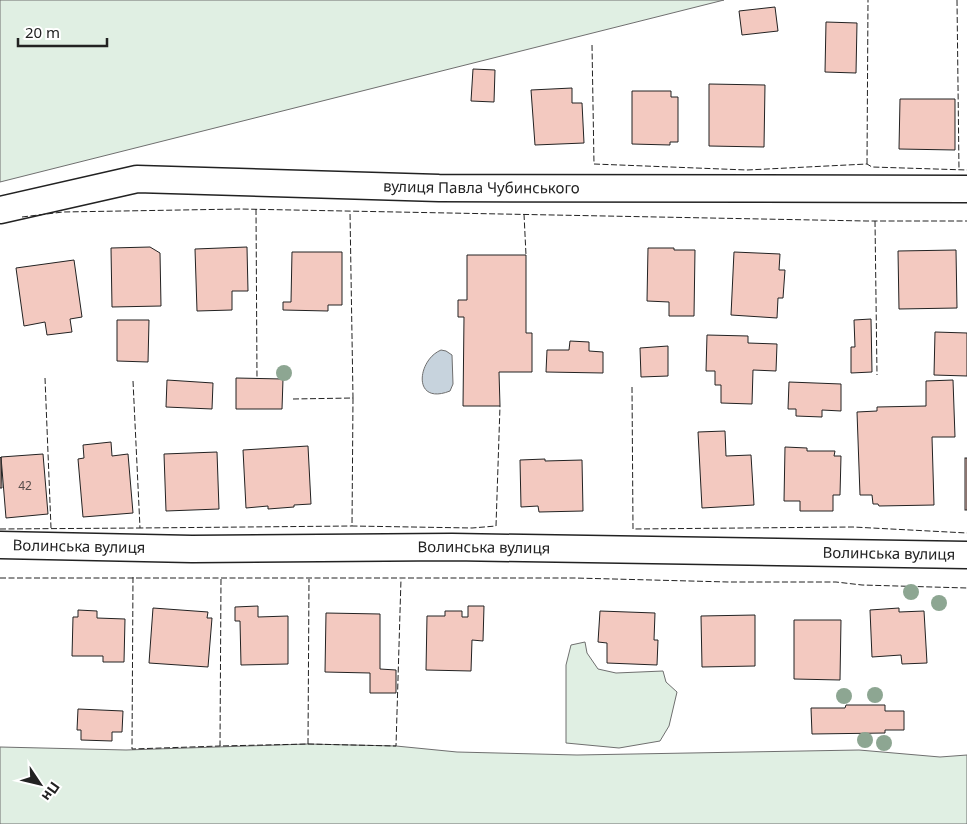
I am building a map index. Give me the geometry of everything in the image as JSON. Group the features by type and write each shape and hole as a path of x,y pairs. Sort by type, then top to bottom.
{"street":[{"name":"вулиця Павла Чубинського","path":"0,210 137,179 439,188 967,189"},
{"name":"Волинська вулиця","path":"0,545 192,549 452,547 967,556"}],"green space":[{"path":"0,0 724,0 0,182"},
{"path":"585,642 587,653 598,669 616,673 663,671 666,682 677,692 669,726 660,741 619,748 566,743 566,665 571,645"},
{"path":"308,744 396,746 457,752 577,755 859,750 940,757 967,755 967,824 0,824 0,747 126,750"}],"shaded area":[{"path":"441,350 452,355 453,384 450,391 438,394 429,392 424,387 422,380 423,371 427,363 433,355"}],"building":[{"path":"775,7 778,31 742,35 739,11"},
{"path":"826,22 857,23 856,73 825,72"},
{"path":"473,69 495,70 494,102 471,101"},
{"path":"709,84 765,85 764,147 709,146"},
{"path":"572,88 572,103 582,103 584,143 535,145 531,90"},
{"path":"632,91 671,91 671,97 678,97 678,142 670,142 670,145 632,144"},
{"path":"900,99 955,99 955,150 899,149"},
{"path":"150,247 160,253 161,306 112,307 111,248"},
{"path":"247,247 248,291 232,291 232,310 197,311 195,249"},
{"path":"648,248 695,250 694,316 669,316 669,302 647,301"},
{"path":"956,250 957,308 899,309 898,251"},
{"path":"292,252 342,252 342,305 328,305 328,311 283,310 283,302 291,302"},
{"path":"734,252 780,254 779,270 785,270 783,298 778,298 777,318 731,315"},
{"path":"467,255 526,255 526,333 532,333 532,372 499,372 500,406 463,406 464,317 458,317 458,300 467,300"},
{"path":"74,260 82,317 70,319 72,332 47,335 45,322 24,326 16,268"},
{"path":"871,319 872,372 851,373 851,347 855,347 854,320"},
{"path":"117,320 149,320 148,362 117,361"},
{"path":"935,332 967,333 967,376 934,375"},
{"path":"707,335 748,336 748,343 777,344 776,371 753,370 752,404 721,403 721,385 715,385 715,371 706,371"},
{"path":"570,341 589,342 589,351 603,352 603,373 546,372 547,350 569,350"},
{"path":"668,346 668,376 641,377 640,348"},
{"path":"236,378 283,379 282,409 236,409"},
{"path":"167,380 213,383 212,409 166,407"},
{"path":"953,380 955,437 932,437 934,505 879,506 878,504 873,504 872,495 860,495 857,412 877,411 877,407 926,406 926,381"},
{"path":"789,382 841,384 841,411 822,410 822,417 796,416 796,409 788,409"},
{"path":"725,431 726,456 751,455 754,505 702,508 698,432"},
{"path":"111,442 112,456 128,454 133,513 83,517 78,459 84,458 83,445"},
{"path":"308,446 311,504 268,509 268,506 246,508 243,450"},
{"path":"785,447 807,448 807,451 835,451 834,456 841,456 840,495 833,495 833,511 800,511 800,501 784,501"},
{"path":"217,452 219,509 166,511 164,454"},
{"path":"43,454 48,514 6,518 1,457"},
{"path":"0,458 2,488 0,488"},
{"path":"965,458 967,458 967,510 965,510"},
{"path":"545,459 545,461 582,460 583,511 539,512 538,506 521,507 520,460"},
{"path":"258,606 258,617 288,616 288,664 241,665 240,621 235,621 235,607"},
{"path":"468,606 484,606 483,641 472,640 471,671 426,670 427,616 445,616 445,611 462,611 462,617 468,617"},
{"path":"153,608 208,612 207,618 212,618 208,667 149,663"},
{"path":"899,608 899,612 924,611 927,663 902,664 901,655 872,657 870,610"},
{"path":"78,610 97,611 97,618 125,619 124,662 103,662 103,656 72,656 73,617 78,617"},
{"path":"600,611 655,613 654,640 658,640 657,665 607,663 607,643 598,642"},
{"path":"326,613 380,614 380,669 396,670 396,693 370,693 370,673 325,672"},
{"path":"755,615 755,666 702,667 701,616"},
{"path":"794,620 841,620 840,680 794,679"},
{"path":"846,705 885,705 885,711 904,711 904,730 885,730 885,733 812,734 811,708 845,708"},
{"path":"78,709 123,711 122,732 112,732 112,741 81,740 81,730 77,730"}],"fence":[{"path":"867,164 868,0"},
{"path":"957,0 959,170"},
{"path":"592,45 594,164 747,170 867,164 872,167 967,170"},
{"path":"22,217 63,212 240,209 866,221 967,221"},
{"path":"256,209 257,379"},
{"path":"293,399 353,398 350,212"},
{"path":"524,214 526,255"},
{"path":"875,221 877,375"},
{"path":"45,378 51,528"},
{"path":"133,381 140,528 352,526"},
{"path":"632,387 633,529 853,527 967,533"},
{"path":"353,398 352,526 472,528 496,526 500,406"},
{"path":"0,529 140,528"},
{"path":"133,577 132,749 220,746"},
{"path":"0,578 575,578 728,582 836,582 862,585 967,588"},
{"path":"221,579 220,746 308,744 309,579"},
{"path":"308,744 396,746 401,579"}]}
